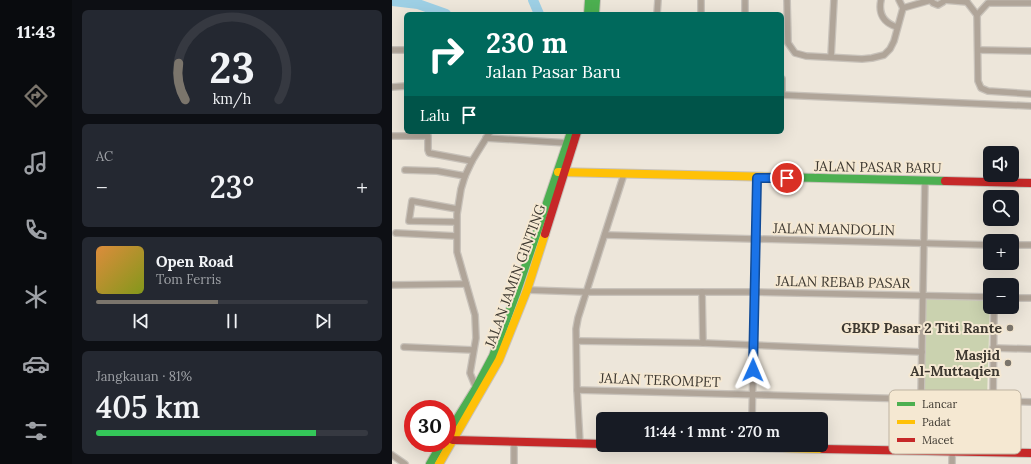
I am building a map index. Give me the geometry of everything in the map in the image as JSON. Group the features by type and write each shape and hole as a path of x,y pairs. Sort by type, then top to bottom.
{"street":[{"path":"588,12 589,0"},
{"path":"595,12 596,0"},
{"path":"658,0 658,12"},
{"path":"701,0 701,12"},
{"path":"745,0 745,12"},
{"path":"787,0 785,43 792,51 800,55 862,59 884,55 890,49 894,41 903,8 899,0"},
{"path":"831,57 834,0"},
{"path":"881,0 881,12 885,20 891,25 897,27"},
{"path":"903,8 931,0 938,4 944,0 968,1 977,15 978,81 981,88 988,91 1031,94"},
{"path":"977,15 987,1 1031,3"},
{"path":"392,50 404,50"},
{"path":"978,50 1031,51"},
{"path":"392,87 404,86"},
{"path":"784,94 1031,106"},
{"path":"392,136 428,134 429,153 472,161"},
{"path":"476,388 470,373 476,338 475,315 457,252 456,222 457,208 465,176 472,161 489,134"},
{"name":"JALAN JAMIN GINTING","path":"456,427 499,360 527,290 561,173 570,134"},
{"name":"JALAN JAMIN GINTING","path":"456,425 493,356 576,134"},
{"path":"486,138 567,143"},
{"path":"405,170 433,171 465,176"},
{"name":"JALAN PASAR BARU","path":"561,173 1031,184"},
{"path":"580,444 576,341 578,318 624,174"},
{"path":"752,412 757,178"},
{"path":"920,390 924,181"},
{"path":"456,222 409,221 412,201 457,208"},
{"path":"396,234 456,236"},
{"name":"JALAN MANDOLIN","path":"605,235 983,244"},
{"path":"1019,245 1031,245"},
{"path":"392,285 466,284"},
{"name":"JALAN REBAB PASAR","path":"527,290 586,292 754,292 983,297"},
{"path":"702,292 703,343"},
{"path":"1019,298 1031,298"},
{"path":"993,390 994,314"},
{"path":"576,341 703,343 922,352"},
{"path":"404,347 473,350"},
{"path":"994,348 1031,349"},
{"name":"JALAN TEROMPET","path":"577,390 889,397"},
{"name":"JALAN TEROMPET","path":"1021,402 1031,402"},
{"path":"456,438 514,442 596,444"},
{"path":"514,442 514,464"},
{"path":"828,448 889,450"},
{"path":"430,464 437,452"},
{"name":"JALAN JAMIN GINTING","path":"439,464 444,452"},
{"path":"1021,453 1031,453"},
{"path":"392,455 406,464"}],"green space":[{"path":"924,298 983,301 983,314 990,314 987,390 924,390"}],"waterway":[{"path":"533,0 538,12"},
{"path":"392,1 418,4 440,12"}],"traffic: fast":[{"path":"588,12 589,0"},
{"path":"595,12 596,0"},
{"path":"456,420 493,356 517,291 570,134"},
{"path":"778,177 945,181"},
{"path":"430,464 437,452"}],"traffic: slow":[{"path":"558,172 778,177"},
{"path":"439,464 499,360 527,290 545,234"}],"traffic: jam":[{"path":"545,234 576,134"},
{"path":"945,181 1031,183"},
{"path":"456,440 596,444"},
{"path":"828,449 889,450"},
{"path":"1021,453 1031,453"}],"place":[{"name":"GBKP Pasar 2 Titi Rante","path":"1010,328"},
{"name":"Masjid Al-Muttaqien","path":"1008,363"}],"route":[{"path":"753,370 757,178 787,178"}]}
